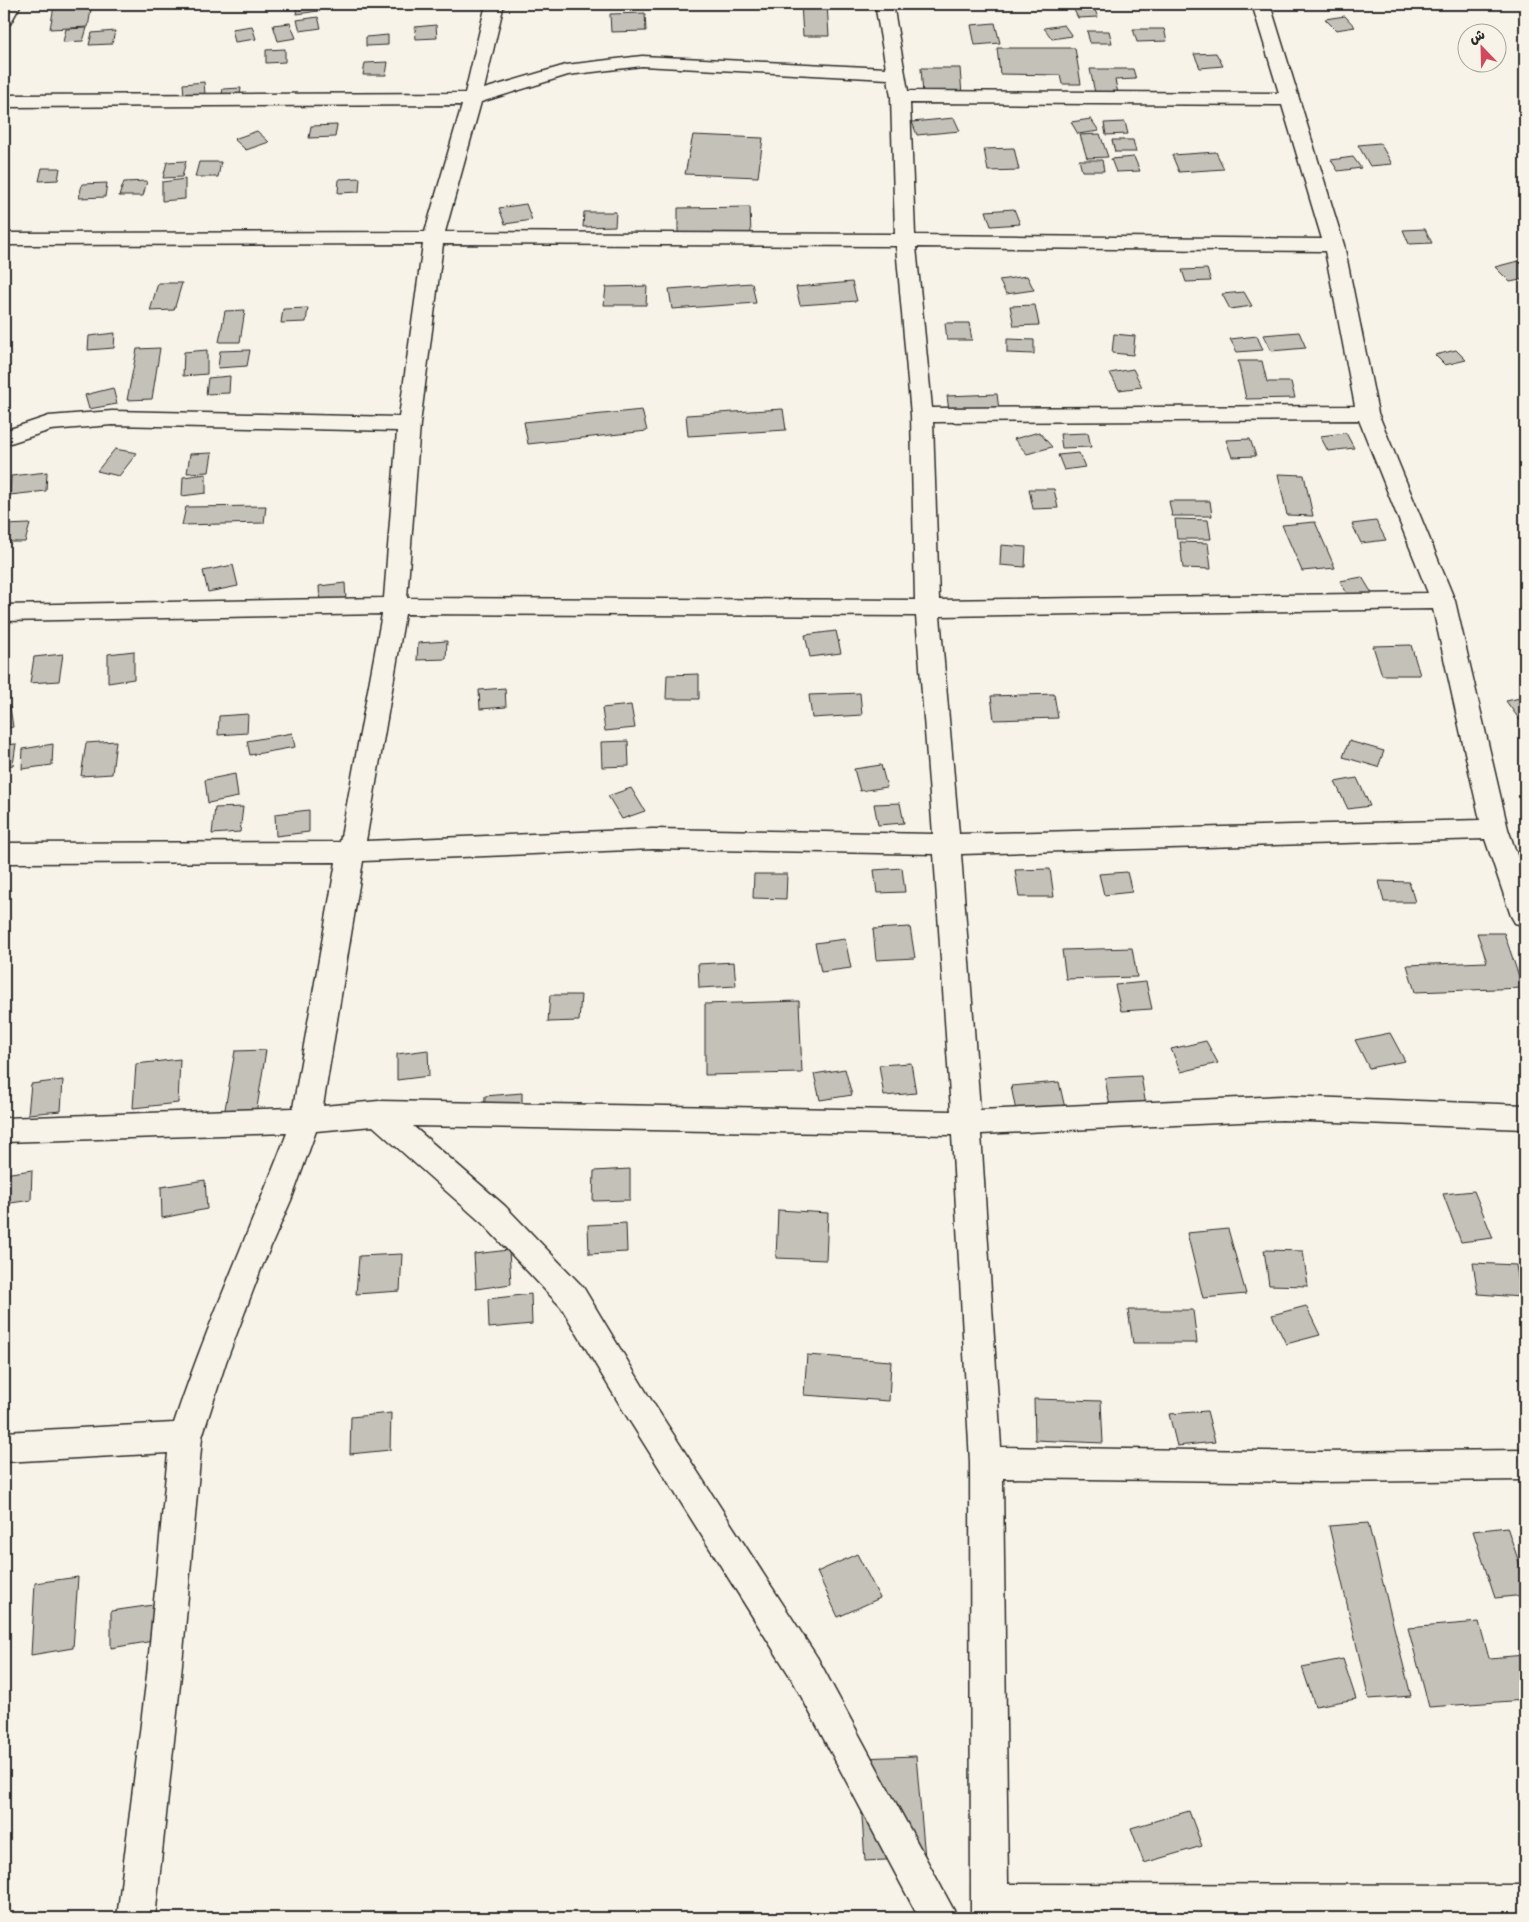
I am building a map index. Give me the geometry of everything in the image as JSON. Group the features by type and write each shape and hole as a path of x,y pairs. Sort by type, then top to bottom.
{"street":[{"path":"4,20 12,4"},
{"path":"136,1918 164,1675 186,1437 210,1362 246,1269 278,1198 306,1120 351,852 396,606 409,424 434,237 473,99 495,4"},
{"path":"884,4 897,86 905,239 922,415 927,608 966,1123 986,1462 990,1911 1525,1904"},
{"path":"1261,4 1334,245 1367,414 1443,601 1495,829 1525,916"},
{"path":"4,101 473,99 566,70 642,61 784,67 897,86 1290,99"},
{"path":"4,239 434,237 905,239 1334,245"},
{"path":"922,415 1367,414"},
{"path":"4,438 49,424 112,418 409,424"},
{"path":"4,613 396,606 927,608 1443,601"},
{"path":"4,853 351,852 654,840 946,844 1495,829"},
{"path":"4,1130 306,1120 379,1113 966,1123 1282,1108 1525,1117"},
{"path":"379,1113 494,1215 572,1297 637,1405 805,1669 939,1918"},
{"path":"4,1447 186,1437"},
{"path":"986,1462 1319,1467 1525,1465"}],"building":[{"path":"92,4 88,27 50,29 54,6"},
{"path":"315,4 318,11 297,14 295,6"},
{"path":"801,4 827,4 829,36 803,36"},
{"path":"1093,6 1098,17 1078,18 1073,8"},
{"path":"645,13 646,31 611,32 610,14"},
{"path":"1345,16 1355,27 1336,30 1325,19"},
{"path":"318,17 321,28 300,31 297,20"},
{"path":"290,23 296,38 278,41 273,25"},
{"path":"995,23 1000,43 975,45 971,25"},
{"path":"436,25 437,38 416,39 415,27"},
{"path":"1064,25 1072,36 1052,39 1044,28"},
{"path":"252,26 256,39 235,42 232,29"},
{"path":"87,28 83,41 63,42 66,29"},
{"path":"1133,29 1164,29 1167,41 1137,42"},
{"path":"115,31 112,44 89,45 92,33"},
{"path":"1087,31 1109,31 1112,43 1090,43"},
{"path":"388,35 388,45 366,46 366,37"},
{"path":"997,48 1075,48 1081,84 1062,84 1060,75 1000,74"},
{"path":"285,49 285,62 266,63 266,50"},
{"path":"1216,53 1223,66 1200,68 1194,54"},
{"path":"388,62 386,75 363,75 365,63"},
{"path":"921,68 960,68 962,95 923,95"},
{"path":"1090,69 1133,69 1136,79 1115,80 1118,93 1095,93"},
{"path":"204,82 205,94 184,96 183,84"},
{"path":"241,88 239,102 220,103 223,89"},
{"path":"954,118 960,131 917,135 912,122"},
{"path":"1091,119 1099,131 1078,134 1071,122"},
{"path":"1125,122 1128,134 1106,135 1104,123"},
{"path":"337,125 335,137 309,138 311,126"},
{"path":"257,131 269,142 246,150 234,139"},
{"path":"1100,134 1108,157 1087,158 1080,135"},
{"path":"693,135 763,138 758,177 685,174"},
{"path":"1112,140 1133,140 1136,152 1115,152"},
{"path":"1380,143 1392,164 1370,166 1358,145"},
{"path":"1014,148 1019,170 988,171 984,149"},
{"path":"1216,152 1224,169 1179,172 1172,155"},
{"path":"1134,157 1140,171 1116,172 1111,159"},
{"path":"1353,157 1361,168 1338,171 1331,160"},
{"path":"1079,160 1102,160 1104,171 1082,171"},
{"path":"186,161 182,177 163,178 167,162"},
{"path":"199,162 221,162 218,177 195,177"},
{"path":"42,168 60,168 58,180 39,181"},
{"path":"360,178 359,192 338,193 339,179"},
{"path":"185,179 185,199 162,201 162,182"},
{"path":"147,181 143,196 119,196 124,182"},
{"path":"107,183 105,197 79,198 82,184"},
{"path":"526,204 532,220 505,224 499,208"},
{"path":"750,207 751,234 678,234 678,208"},
{"path":"1014,209 1020,224 991,226 986,211"},
{"path":"584,212 616,212 615,226 583,227"},
{"path":"1425,229 1432,243 1409,244 1403,230"},
{"path":"1518,261 1525,268 1525,279 1510,282 1495,267"},
{"path":"1207,269 1211,281 1186,282 1182,270"},
{"path":"1027,276 1034,290 1006,294 999,280"},
{"path":"852,282 857,301 800,305 796,287"},
{"path":"158,283 182,283 174,310 150,311"},
{"path":"752,283 756,303 672,309 669,289"},
{"path":"647,286 646,305 604,305 606,287"},
{"path":"1244,292 1252,306 1230,309 1222,294"},
{"path":"1035,305 1039,325 1014,326 1010,306"},
{"path":"308,308 306,322 281,323 283,309"},
{"path":"245,310 240,342 219,342 225,311"},
{"path":"945,323 969,323 972,340 947,340"},
{"path":"1299,332 1306,348 1271,351 1263,335"},
{"path":"115,333 114,348 88,350 89,336"},
{"path":"1114,334 1135,336 1133,355 1112,353"},
{"path":"1257,336 1263,350 1237,352 1230,339"},
{"path":"1007,339 1034,340 1034,354 1007,353"},
{"path":"160,348 152,399 127,400 137,349"},
{"path":"207,350 207,374 183,376 184,352"},
{"path":"250,350 247,366 218,368 220,351"},
{"path":"1456,350 1466,360 1445,365 1435,355"},
{"path":"1238,361 1262,361 1267,382 1291,382 1295,398 1246,399"},
{"path":"1133,369 1142,387 1119,390 1110,373"},
{"path":"230,376 229,393 206,394 208,378"},
{"path":"113,388 117,404 89,409 85,395"},
{"path":"997,394 999,410 949,411 947,396"},
{"path":"783,409 786,430 688,436 686,415"},
{"path":"642,410 647,431 528,444 524,422"},
{"path":"1039,432 1052,447 1027,454 1014,439"},
{"path":"1088,433 1091,447 1062,448 1060,434"},
{"path":"1346,433 1354,448 1328,451 1320,436"},
{"path":"1250,439 1256,456 1232,457 1226,440"},
{"path":"115,449 137,453 119,476 97,471"},
{"path":"212,453 209,472 187,473 190,454"},
{"path":"1079,453 1085,467 1064,470 1058,455"},
{"path":"47,472 46,491 10,495 11,476"},
{"path":"206,474 206,493 182,496 183,477"},
{"path":"1278,474 1304,475 1313,516 1287,515"},
{"path":"1029,489 1054,489 1058,508 1033,509"},
{"path":"1169,501 1210,501 1212,516 1172,516"},
{"path":"266,506 264,523 182,525 186,507"},
{"path":"1175,519 1208,520 1211,539 1177,539"},
{"path":"1376,521 1386,540 1361,543 1352,524"},
{"path":"1315,522 1335,568 1302,571 1282,525"},
{"path":"30,524 25,542 4,542 4,525"},
{"path":"1180,542 1208,543 1211,569 1183,568"},
{"path":"1001,545 1026,547 1025,567 1000,565"},
{"path":"233,565 238,586 208,592 203,571"},
{"path":"1362,577 1373,595 1350,599 1340,581"},
{"path":"345,583 346,601 320,604 319,586"},
{"path":"836,631 841,653 810,657 805,635"},
{"path":"447,641 446,659 417,660 418,643"},
{"path":"1411,645 1420,675 1382,675 1373,646"},
{"path":"134,651 134,679 108,683 108,654"},
{"path":"63,654 59,681 30,683 34,657"},
{"path":"699,674 699,699 666,699 667,675"},
{"path":"505,688 506,707 480,709 479,690"},
{"path":"860,693 862,715 812,718 809,695"},
{"path":"1054,694 1058,718 994,720 991,696"},
{"path":"1525,697 1525,722 1522,723 1506,701"},
{"path":"631,705 635,728 605,731 602,708"},
{"path":"10,707 13,727 4,729 4,709"},
{"path":"248,714 247,733 218,735 219,716"},
{"path":"292,733 295,747 250,755 247,741"},
{"path":"116,741 112,774 81,776 86,743"},
{"path":"628,741 629,766 602,767 601,742"},
{"path":"1349,741 1384,751 1378,767 1343,757"},
{"path":"16,744 13,765 4,766 4,745"},
{"path":"53,744 52,765 22,769 23,749"},
{"path":"881,765 887,787 860,791 854,769"},
{"path":"235,774 238,797 208,803 205,780"},
{"path":"1357,778 1370,806 1348,809 1335,782"},
{"path":"631,788 645,811 622,819 608,796"},
{"path":"900,803 904,823 878,825 874,804"},
{"path":"243,807 240,832 212,834 215,808"},
{"path":"309,810 309,832 276,836 275,814"},
{"path":"902,868 905,892 877,893 874,870"},
{"path":"1050,869 1054,897 1019,897 1015,870"},
{"path":"1127,872 1132,892 1104,895 1099,874"},
{"path":"754,874 787,874 786,899 753,898"},
{"path":"1379,881 1409,882 1415,902 1384,902"},
{"path":"910,927 915,958 876,960 873,929"},
{"path":"1477,933 1504,933 1523,988 1415,992 1407,965 1487,962"},
{"path":"845,939 851,968 821,972 815,943"},
{"path":"1132,948 1137,977 1066,979 1062,950"},
{"path":"734,962 736,986 699,988 698,964"},
{"path":"1146,982 1152,1009 1121,1011 1115,985"},
{"path":"550,995 581,995 579,1021 548,1022"},
{"path":"799,1001 802,1073 705,1075 705,1004"},
{"path":"1390,1033 1405,1061 1369,1068 1355,1040"},
{"path":"1206,1041 1218,1063 1181,1072 1171,1049"},
{"path":"266,1050 256,1114 224,1115 235,1051"},
{"path":"428,1050 429,1076 397,1080 397,1054"},
{"path":"180,1059 178,1103 133,1108 136,1064"},
{"path":"911,1063 916,1093 884,1096 879,1065"},
{"path":"845,1069 852,1095 820,1100 814,1074"},
{"path":"1141,1076 1146,1106 1110,1107 1105,1078"},
{"path":"63,1080 61,1111 28,1114 31,1084"},
{"path":"1059,1082 1065,1108 1016,1111 1011,1086"},
{"path":"522,1093 522,1122 484,1124 485,1096"},
{"path":"630,1169 630,1200 593,1201 594,1171"},
{"path":"32,1170 31,1200 4,1204 4,1174"},
{"path":"205,1180 207,1209 162,1218 161,1187"},
{"path":"1474,1191 1493,1238 1461,1242 1443,1194"},
{"path":"778,1210 828,1213 826,1260 776,1258"},
{"path":"626,1223 627,1252 589,1254 588,1225"},
{"path":"1228,1229 1246,1294 1203,1298 1187,1233"},
{"path":"509,1250 511,1284 476,1289 474,1254"},
{"path":"1264,1250 1303,1251 1308,1286 1269,1285"},
{"path":"402,1254 400,1291 356,1294 359,1256"},
{"path":"1473,1263 1516,1265 1521,1297 1478,1294"},
{"path":"531,1294 532,1324 489,1328 488,1299"},
{"path":"1306,1306 1320,1335 1286,1344 1272,1315"},
{"path":"1128,1310 1193,1310 1197,1343 1133,1343"},
{"path":"807,1355 891,1361 889,1401 804,1395"},
{"path":"1034,1399 1101,1401 1103,1443 1035,1440"},
{"path":"1207,1411 1215,1442 1177,1446 1169,1414"},
{"path":"391,1413 390,1450 350,1454 351,1417"},
{"path":"1368,1523 1411,1696 1369,1699 1329,1526"},
{"path":"1507,1527 1525,1580 1525,1595 1495,1598 1473,1531"},
{"path":"857,1554 880,1598 838,1617 817,1572"},
{"path":"78,1577 73,1648 31,1655 35,1583"},
{"path":"153,1605 153,1641 111,1648 111,1611"},
{"path":"1479,1622 1489,1658 1525,1655 1525,1700 1429,1707 1408,1628"},
{"path":"1343,1659 1356,1699 1315,1706 1302,1667"},
{"path":"916,1756 925,1858 865,1861 858,1758"},
{"path":"1189,1811 1202,1846 1144,1863 1131,1828"}]}
